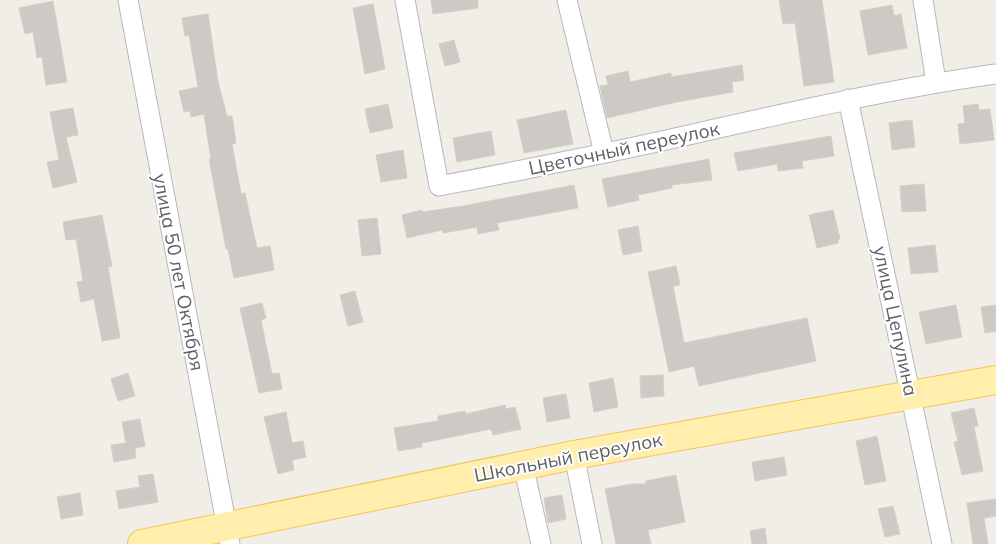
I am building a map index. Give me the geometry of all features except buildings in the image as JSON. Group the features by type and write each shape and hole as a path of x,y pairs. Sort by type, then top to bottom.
{"main road":[{"name":"Школьный переулок","path":"142,544 228,535 523,464 996,380"}],"street":[{"name":"улица 50 лет Октября","path":"128,0 228,535"},
{"name":"Цветочный переулок","path":"405,0 439,186 604,153 848,99 936,82 996,74"},
{"path":"567,0 604,153"},
{"path":"923,0 936,82"},
{"name":"улица Цепулина","path":"848,99 942,544"},
{"path":"574,455 592,544"},
{"path":"523,464 541,544"}]}
